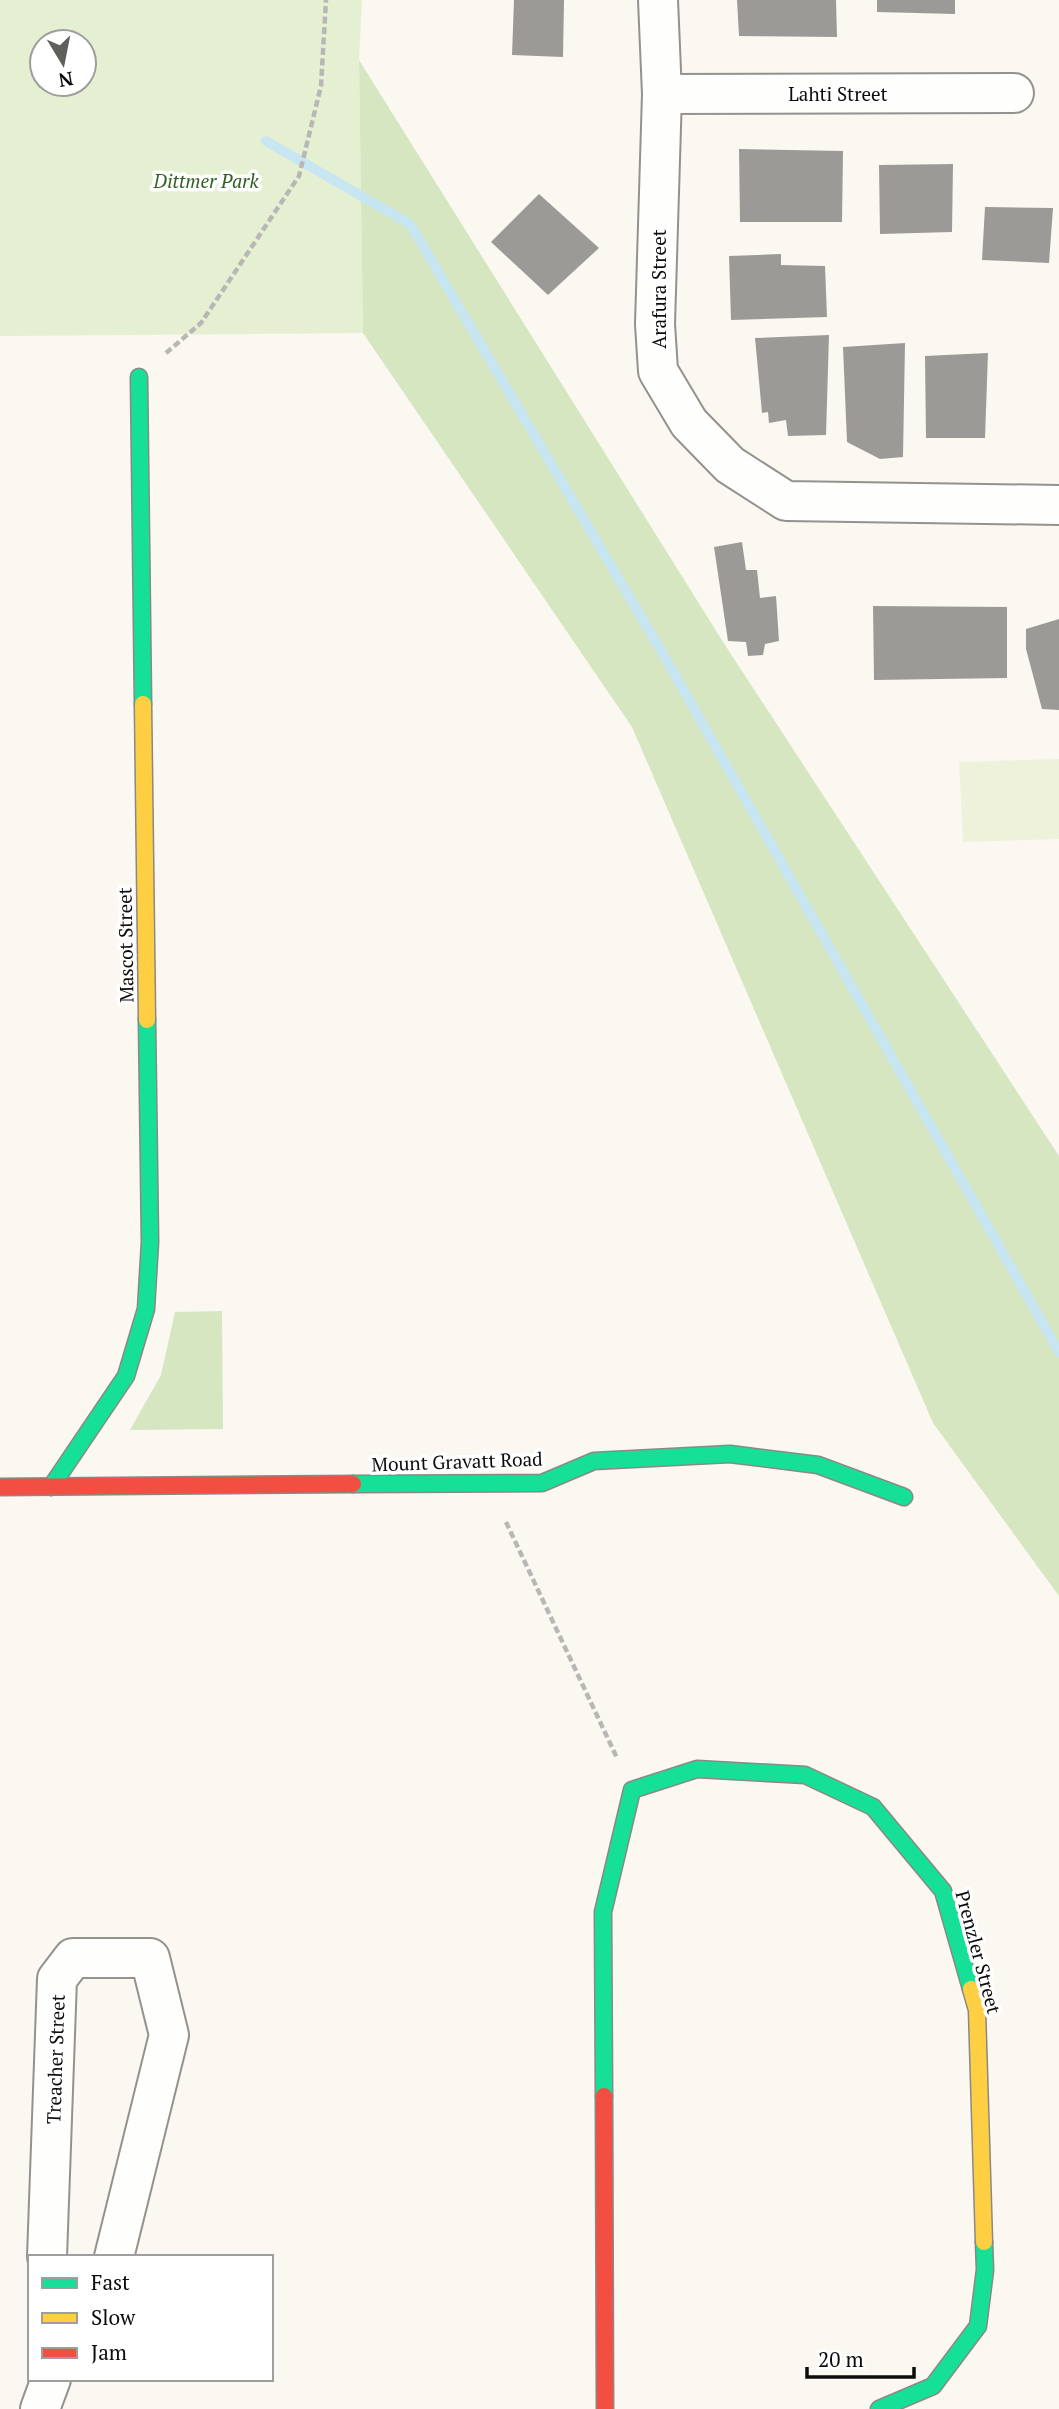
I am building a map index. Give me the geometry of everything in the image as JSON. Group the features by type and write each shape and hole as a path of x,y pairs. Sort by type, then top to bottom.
{"street":[{"name":"Arafura Street","path":"658,0 662,94 655,324 658,372 689,423 730,465 786,501 1059,505"},
{"name":"Lahti Street","path":"662,94 1014,93"},
{"name":"Mascot Street","path":"51,1487 126,1376 146,1310 150,1242 139,377"},
{"name":"Mount Gravatt Road","path":"0,1488 542,1483 594,1461 730,1454 818,1465 904,1497"},
{"name":"Prenzler Street","path":"632,1790 697,1769 805,1775 873,1808 943,1891 977,2010 985,2270 978,2326 933,2386 879,2409"},
{"path":"605,2409 603,1912 632,1790"},
{"name":"Treacher Street","path":"47,2255 57,1979 73,1958 150,1958 169,2035 114,2255"},
{"path":"40,2409 50,2381"}],"path":[{"path":"139,377 201,323 299,176 321,86 326,0"},
{"path":"488,1484 632,1790"}],"green space":[{"name":"Dittmer Park","path":"0,0 362,0 359,60 363,333 0,336"},
{"path":"359,60 725,645 1059,1156 1059,1596 933,1423 632,727 363,333"},
{"path":"1059,759 1059,839 963,842 959,762"},
{"path":"222,1311 223,1429 130,1430 161,1375 175,1312"}],"building":[{"path":"514,0 564,0 563,57 512,55"},
{"path":"737,0 836,0 837,37 739,36"},
{"path":"877,0 955,0 955,14 877,12"},
{"path":"739,149 843,151 842,222 740,222"},
{"path":"953,164 952,232 880,234 879,165"},
{"path":"539,194 599,248 548,295 491,242"},
{"path":"985,207 1053,208 1049,263 982,260"},
{"path":"781,254 781,265 825,266 827,317 731,320 729,256"},
{"path":"829,335 826,435 788,436 786,420 769,423 768,412 762,413 755,338"},
{"path":"905,343 903,457 880,459 847,442 843,347"},
{"path":"988,353 985,438 926,438 925,356"},
{"path":"742,542 746,570 757,570 760,598 776,596 779,641 765,644 763,655 748,656 746,642 728,641 714,547"},
{"path":"873,606 1007,607 1007,678 874,680"},
{"path":"1059,619 1059,710 1042,709 1026,649 1026,629"}],"waterway":[{"path":"266,141 410,224 667,661 1059,1352"}],"traffic: fast":[{"path":"139,377 143,704"},
{"path":"51,1487 126,1376 146,1309 150,1242 147,1020"},
{"path":"353,1484 542,1483 594,1461 730,1454 818,1465 904,1497"},
{"path":"604,2096 603,1912 632,1790 697,1769 805,1775 873,1807 943,1891 971,1989"},
{"path":"879,2409 933,2386 978,2326 985,2270 984,2242"}],"traffic: slow":[{"path":"143,704 147,1020"},
{"path":"971,1989 977,2010 984,2242"}],"traffic: jam":[{"path":"0,1487 353,1484"},
{"path":"604,2096 605,2409"}]}
